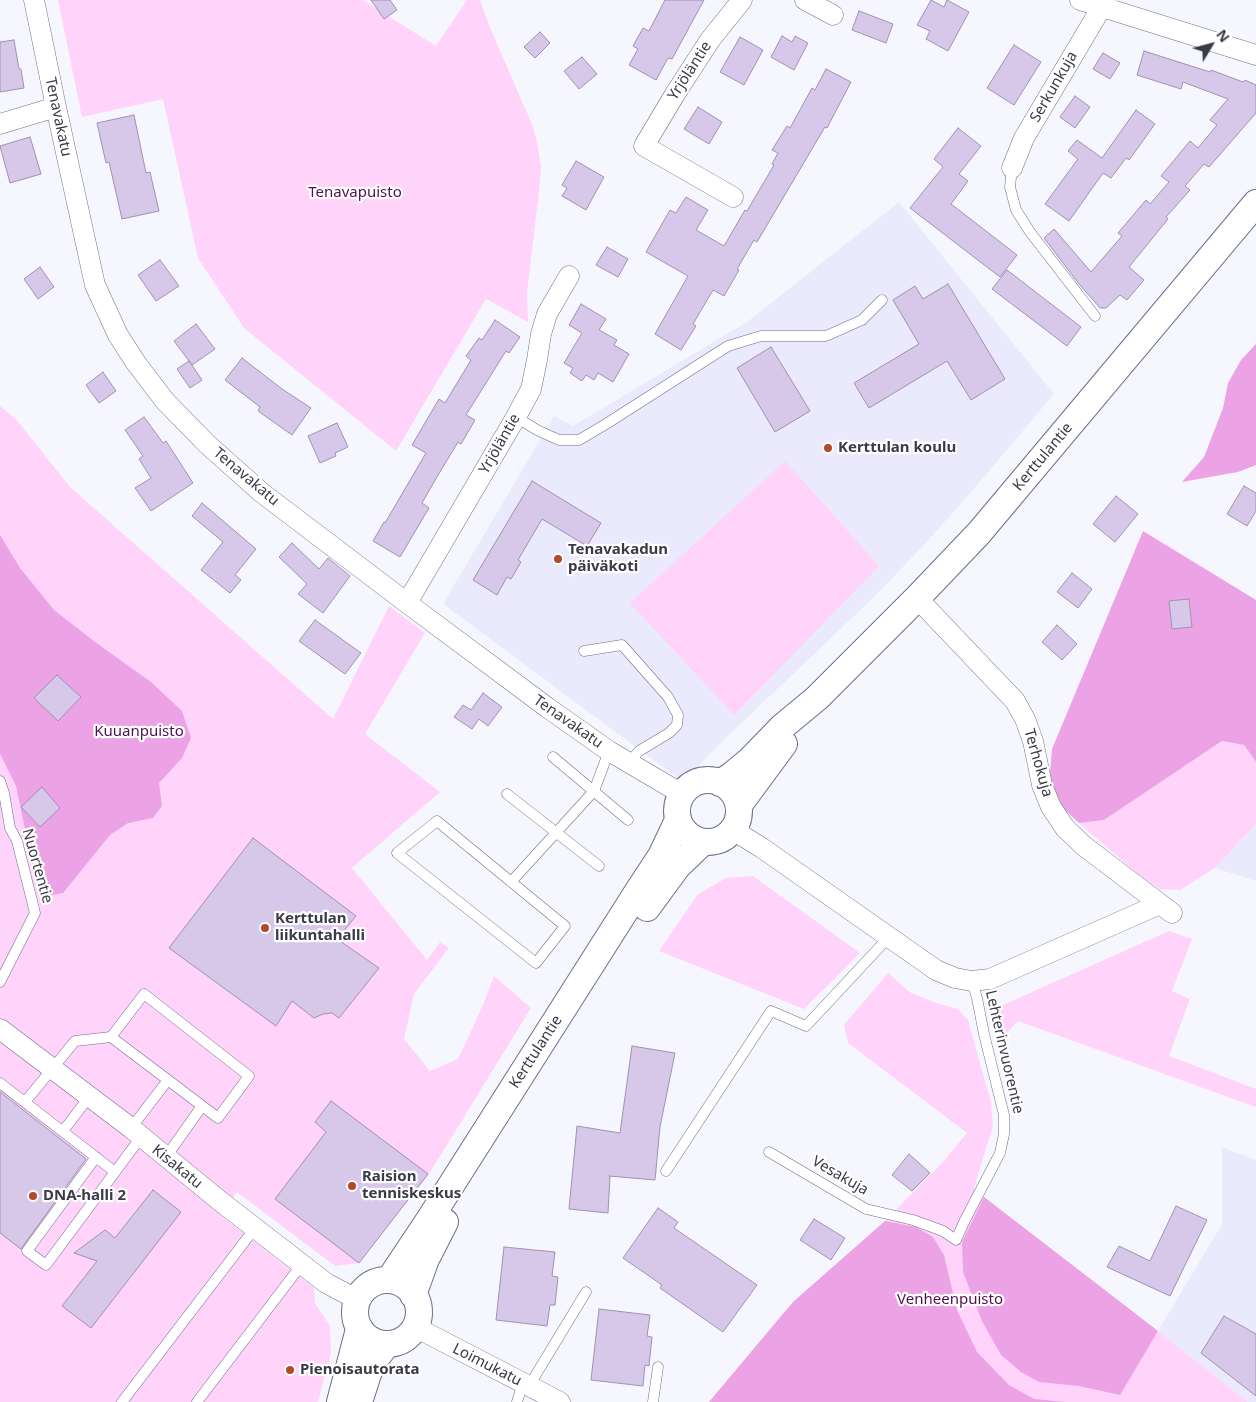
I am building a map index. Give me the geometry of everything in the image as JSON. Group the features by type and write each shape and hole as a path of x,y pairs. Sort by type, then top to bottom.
{"street":[{"name":"Tenavakatu","path":"34,0 95,285 118,335 136,363 165,401 207,444 262,493 406,603 609,751 628,764 682,794"},
{"name":"Yrjöläntie","path":"733,197 644,146 710,40 742,0"},
{"path":"805,0 833,15"},
{"path":"1080,0 1104,4 1256,55"},
{"name":"Serkunkuja","path":"1012,168 1024,138 1104,4"},
{"path":"0,124 56,107"},
{"name":"Kerttulantie","path":"720,783 750,760 782,727 817,698 979,533 1256,203"},
{"name":"Yrjöläntie","path":"406,603 531,389 541,334 547,314 569,276"},
{"name":"Terhokuja","path":"917,598 1015,701 1025,719 1033,741 1042,784 1050,807 1065,828 1084,846 1166,908 990,979 972,981"},
{"name":"Kerttulantie","path":"739,804 817,698"},
{"path":"709,780 720,783 730,789 736,796 739,804 738,822 734,830 720,840 711,843 694,840 681,828 676,811 678,802 687,788 701,781 709,780"},
{"name":"Kerttulantie","path":"388,1280 429,1220 638,891 660,856 678,820"},
{"path":"734,830 936,970 955,978 972,981"},
{"name":"Kerttulantie","path":"414,1295 426,1259 441,1229 642,915 677,867 703,842"},
{"name":"Kisakatu","path":"2,1035 89,1097 326,1283 358,1300"},
{"path":"388,1280 403,1284 414,1295 419,1311 418,1320 410,1334 403,1340 387,1344 379,1343 371,1340 359,1329 355,1312 358,1300 365,1289 372,1284 388,1280"},
{"name":"Loimukatu","path":"415,1327 560,1402"},
{"path":"340,1402 359,1329"},
{"path":"359,1402 368,1374 387,1344"}],"lane":[{"path":"1012,168 1010,187 1016,210 1030,232 1095,316"},
{"path":"516,416 537,430 559,440 578,440 728,346 761,336 826,336 862,320 882,300"},
{"path":"584,651 622,645 668,698 678,715 677,725 669,733 639,751 628,764"},
{"path":"512,882 594,791 609,751"},
{"path":"554,757 628,820"},
{"name":"Nuortentie","path":"0,781 10,828 17,841 35,913 0,982"},
{"path":"506,794 599,866"},
{"path":"438,820 512,882 565,926 536,963 397,853 438,820"},
{"path":"666,1171 771,1011 806,1026 889,937"},
{"name":"Lehterinvuorentie","path":"956,1240 1000,1152 1004,1134 1004,1115 972,981"},
{"path":"25,1102 75,1041 111,1037 218,1118 249,1076 144,994 111,1037"},
{"path":"96,1157 27,1250 46,1265 115,1172 168,1080"},
{"path":"0,1083 115,1172"},
{"path":"63,1131 89,1097"},
{"path":"166,1157 202,1106"},
{"name":"Vesakuja","path":"768,1152 866,1209 913,1220 943,1231 956,1240"},
{"path":"122,1402 254,1228"},
{"path":"197,1402 302,1264"},
{"path":"517,1402 586,1292"},
{"path":"653,1402 658,1367"}],"shaded area":[{"name":"Kerttulan koulu","path":"899,202 1054,394 922,547 875,596 730,734 683,782 443,604 554,416 573,426 747,322"},
{"path":"1256,824 1256,881 1215,868"},
{"path":"1222,1147 1256,1160 1256,1402 1248,1402 1158,1331 1222,1224"}],"green space":[{"name":"Tenavapuisto","path":"58,0 363,0 436,46 467,0 480,0 533,127 541,167 527,293 528,322 486,299 396,451 244,328 198,258 163,99 82,117"},
{"path":"1256,344 1256,465 1238,472 1182,482 1204,457 1223,408 1228,383 1241,360"},
{"name":"Kuuanpuisto","path":"0,406 16,419 70,487 333,719 389,606 425,633 365,734 440,792 352,868 427,960 440,942 449,948 414,994 404,1039 430,1071 458,1059 494,976 531,1008 429,1174 359,1263 335,1266 237,1192 219,1214 314,1288 315,1303 330,1326 331,1353 318,1402 0,1402"},
{"path":"785,461 879,566 734,715 630,603"},
{"path":"1143,531 1256,600 1256,762 1244,745 1222,741 1104,820 1079,823 1064,809 1049,785 1052,749"},
{"name":"Kuuanpuisto","path":"0,535 20,568 54,610 151,682 182,711 191,738 182,758 159,783 162,806 153,818 128,823 110,835 63,893 47,896 37,887 16,786 0,754"},
{"path":"1222,741 1244,745 1256,762 1256,824 1215,868 1180,890 1159,889 1138,874 1079,823 1104,820"},
{"path":"753,876 860,953 804,1009 659,951 698,894 726,878"},
{"path":"1169,931 1192,939 1172,991 1190,999 1169,1056 1256,1089 1256,1107 1018,1021 1006,1034 996,1008"},
{"name":"Venheenpuisto","path":"888,973 911,993 958,1009 968,1020 991,1102 993,1126 974,1188 1248,1402 709,1402 793,1302 885,1221 941,1164 967,1133 848,1043 844,1025"},
{"path":"984,1197 1158,1331 1120,1395 1079,1386 1039,1382 1021,1372 1001,1355 982,1321 963,1272 962,1242"},
{"path":"885,1221 916,1227 933,1237 944,1255 957,1310 977,1352 1009,1385 1034,1399 1066,1402 709,1402 793,1302"}],"building":[{"path":"371,0 390,0 397,10 384,19"},
{"path":"665,0 704,0 672,59 668,58 656,80 629,65 638,49 633,46 643,28 649,31"},
{"path":"931,0 944,7 947,0 969,12 948,51 926,39 930,31 917,25"},
{"path":"859,11 893,24 886,43 852,30"},
{"path":"540,32 550,43 535,58 524,47"},
{"path":"782,36 792,42 795,36 808,43 794,70 771,57"},
{"path":"740,37 763,50 744,85 720,72"},
{"path":"14,40 24,88 0,92 0,42"},
{"path":"1014,45 1041,62 1014,105 987,88"},
{"path":"1144,51 1210,72 1211,70 1243,82 1245,80 1256,85 1256,113 1209,167 1204,164 1185,186 1190,190 1166,217 1168,219 1129,267 1144,280 1127,300 1120,295 1106,308 1100,308 1044,238 1054,229 1091,272 1122,236 1118,233 1146,200 1150,204 1169,182 1161,176 1190,141 1198,148 1217,125 1210,120 1228,99 1183,82 1181,89 1137,75"},
{"path":"1103,53 1120,63 1110,79 1093,69"},
{"path":"582,57 597,74 579,89 564,71"},
{"path":"826,69 851,82 827,128 825,127 757,242 754,240 724,296 713,290 693,324 696,326 681,350 655,334 688,276 646,252 670,210 676,213 686,197 708,210 696,230 724,246 774,165 772,164 778,153 772,150 787,126 790,128 812,88 815,90"},
{"path":"1075,96 1090,107 1075,128 1060,117"},
{"path":"698,107 722,122 709,144 684,129"},
{"path":"1136,110 1155,124 1129,160 1126,158 1111,178 1103,173 1069,221 1045,204 1078,159 1068,151 1077,140 1102,158"},
{"path":"134,115 146,173 150,172 159,211 122,219 109,162 106,163 97,123"},
{"path":"958,128 981,146 959,174 968,181 951,204 1017,255 1000,277 910,208 943,167 934,159"},
{"path":"30,137 41,174 10,183 0,146"},
{"path":"576,161 604,177 586,210 562,196 567,188 562,185"},
{"path":"607,247 628,259 618,277 596,265"},
{"path":"160,260 179,286 156,301 138,275"},
{"path":"40,267 54,287 38,299 24,279"},
{"path":"1007,270 1081,327 1067,346 992,289"},
{"path":"948,284 1005,379 971,400 947,361 869,408 854,383 919,344 893,300 915,286 923,299"},
{"path":"581,304 606,319 599,330 617,340 614,345 629,354 613,382 598,373 594,380 586,375 582,381 570,373 573,368 564,363 582,333 569,325"},
{"path":"495,320 520,337 509,353 506,351 466,415 475,420 461,444 458,442 422,503 429,508 400,557 373,541 426,453 412,445 439,399 445,403 471,360 466,356 479,338 482,340"},
{"path":"196,324 215,349 192,365 174,341"},
{"path":"771,347 810,411 775,432 737,368"},
{"path":"242,358 282,389 311,408 292,435 258,411 260,407 225,380"},
{"path":"189,361 202,380 190,388 177,369"},
{"path":"103,372 116,391 99,403 86,385"},
{"path":"144,417 163,443 166,441 193,483 151,511 135,488 151,478 139,459 143,456 125,430"},
{"path":"337,423 348,447 335,453 336,456 320,463 308,436"},
{"path":"532,481 601,523 587,546 542,519 518,560 521,562 511,579 507,577 497,595 473,580"},
{"path":"1244,486 1256,493 1256,511 1247,526 1227,514"},
{"path":"1116,496 1138,514 1115,542 1093,524"},
{"path":"202,503 256,549 235,575 241,580 230,593 201,570 223,542 192,516"},
{"path":"292,543 319,569 328,558 350,576 323,613 298,594 307,584 279,557"},
{"path":"1072,573 1092,589 1078,608 1057,592"},
{"path":"1189,599 1192,627 1172,629 1169,601"},
{"path":"315,620 361,653 345,674 299,641"},
{"path":"1057,625 1077,644 1062,660 1042,642"},
{"path":"57,675 81,697 58,721 34,698"},
{"path":"483,693 502,707 488,726 479,719 472,729 454,717 463,705 471,710"},
{"path":"42,787 60,808 40,827 21,807"},
{"name":"Kerttulan liikuntahalli","path":"253,838 356,916 337,939 379,968 339,1018 332,1013 314,1018 292,1001 276,1026 169,948"},
{"path":"632,1046 675,1053 660,1127 655,1180 610,1176 608,1213 569,1209 577,1126 620,1133"},
{"name":"DNA-halli 2","path":"0,1092 86,1159 21,1249 0,1233"},
{"name":"Raision tenniskeskus","path":"331,1101 428,1174 359,1263 275,1199 326,1132 315,1122"},
{"path":"909,1154 930,1173 912,1191 892,1175"},
{"path":"153,1190 181,1212 91,1328 62,1306 97,1261 74,1253 105,1230 115,1238"},
{"path":"1176,1206 1207,1220 1170,1296 1107,1267 1119,1246 1150,1261"},
{"path":"658,1208 678,1222 674,1228 757,1285 723,1332 660,1288 662,1285 623,1258"},
{"path":"814,1219 845,1238 831,1260 800,1240"},
{"path":"504,1247 555,1252 552,1276 558,1277 555,1305 550,1305 547,1326 496,1320"},
{"path":"599,1309 650,1315 647,1336 652,1337 649,1366 645,1365 643,1386 591,1380"},
{"path":"1224,1316 1256,1334 1256,1396 1201,1353"}],"place":[{"name":"Kerttulan koulu","path":"828,448"},
{"name":"Tenavakadun päiväkoti","path":"558,559"},
{"name":"Kerttulan liikuntahalli","path":"265,928"},
{"name":"Raision tenniskeskus","path":"352,1186"},
{"name":"DNA-halli 2","path":"33,1196"},
{"name":"Pienoisautorata","path":"290,1370"}]}
